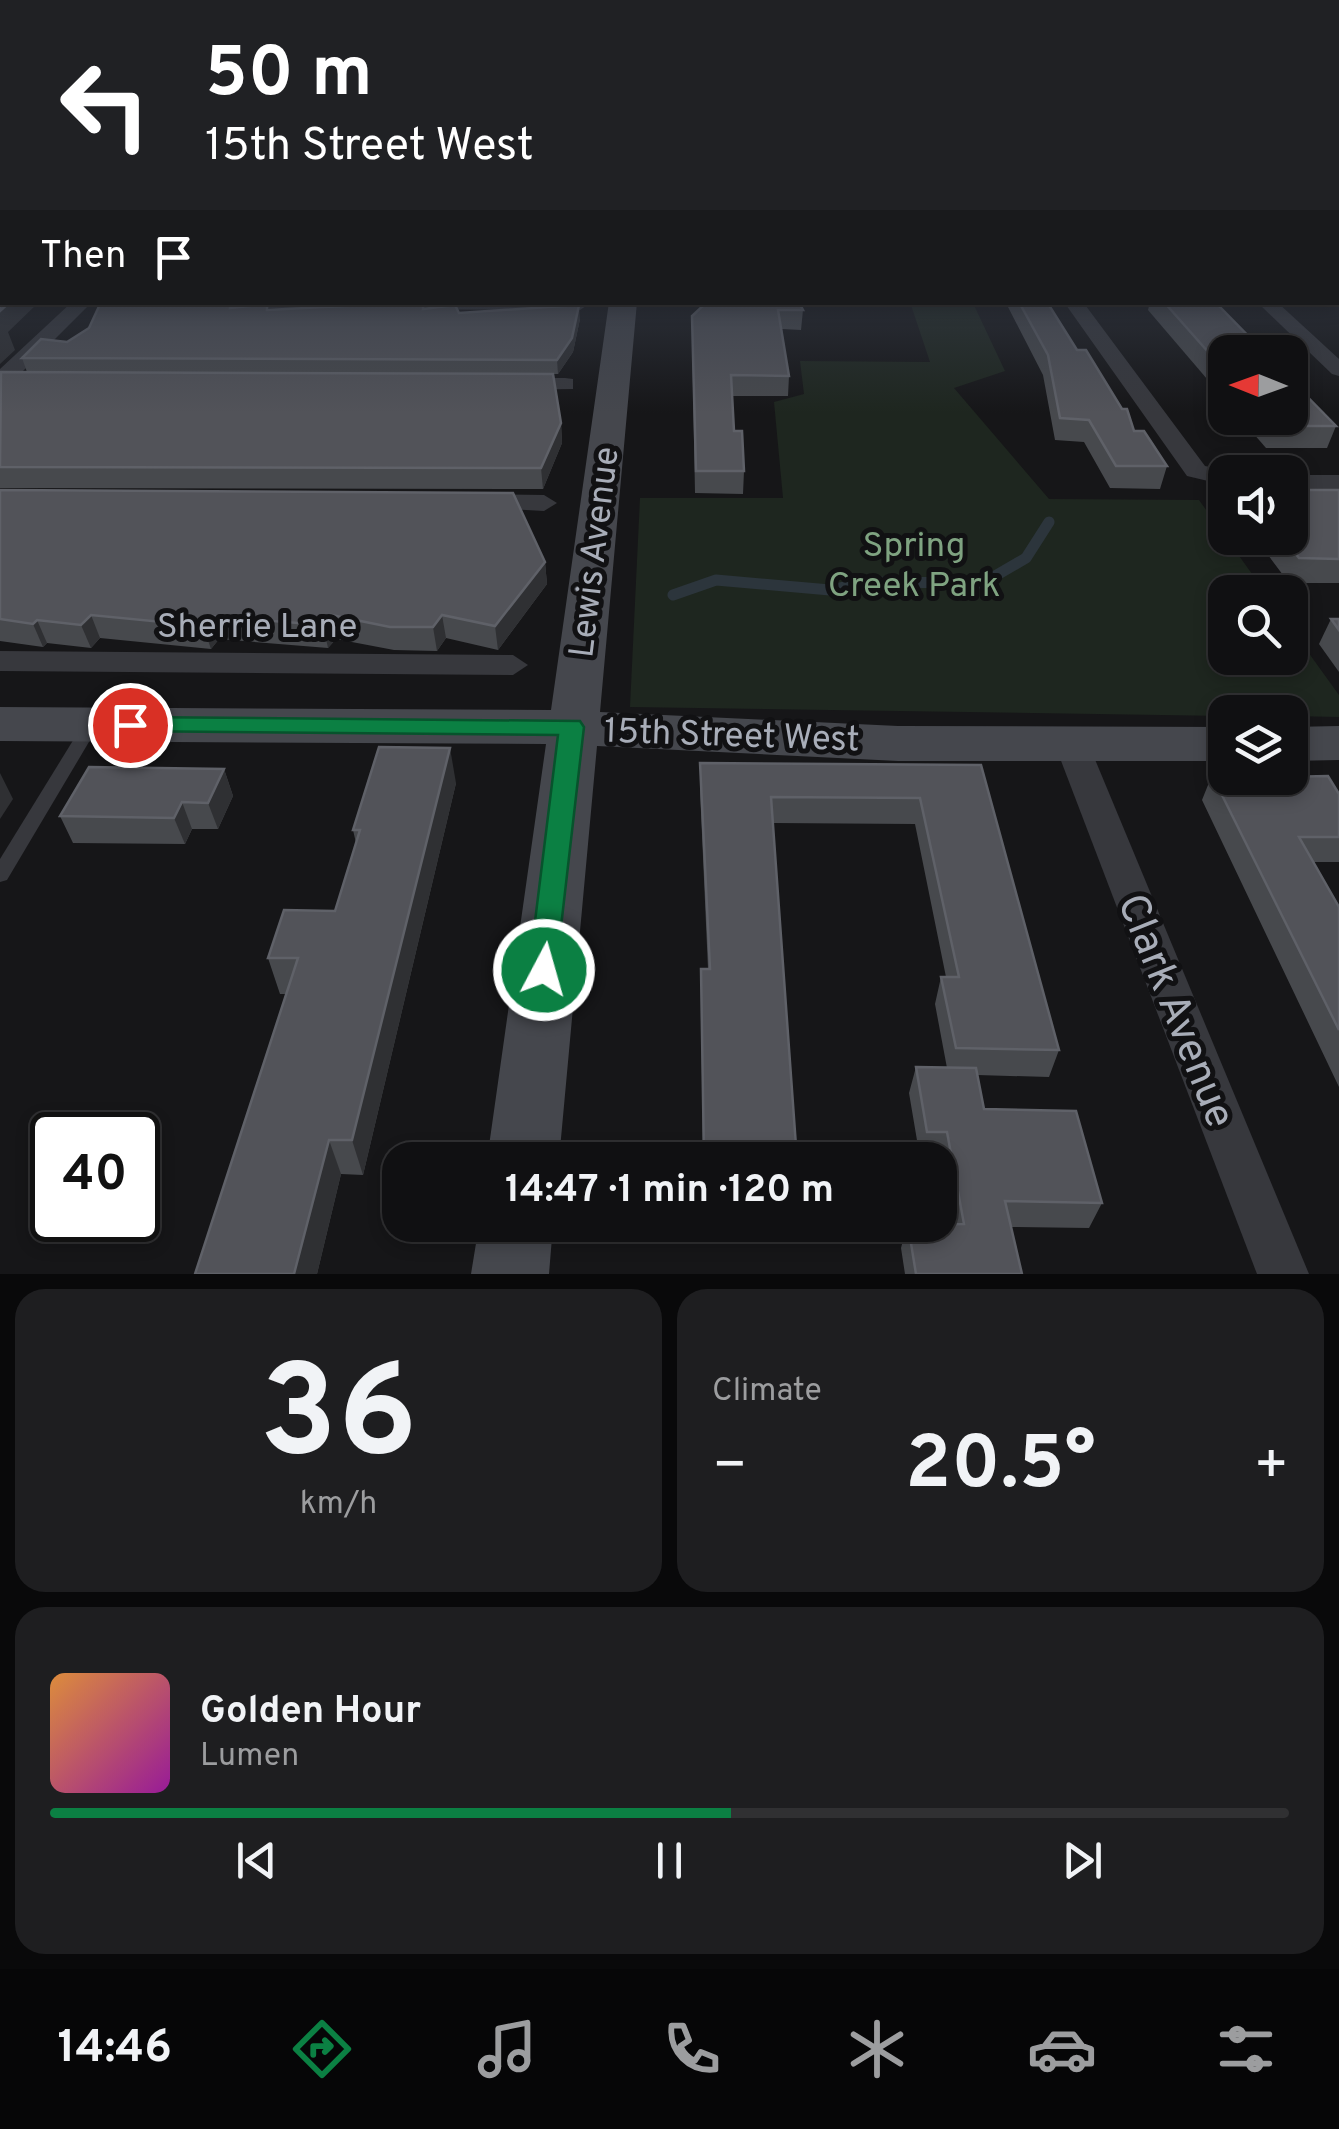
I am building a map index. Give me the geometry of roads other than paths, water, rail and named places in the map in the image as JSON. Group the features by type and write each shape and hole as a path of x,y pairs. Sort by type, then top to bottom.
{"street":[{"path":"0,381 80,305"},
{"name":"Lewis Avenue","path":"525,1142 623,305"},
{"path":"1075,305 1196,472 1208,474"},
{"path":"1269,305 1339,370"},
{"path":"0,381 39,382"},
{"path":"487,384 565,384"},
{"path":"1308,482 1339,482"},
{"path":"447,502 544,503"},
{"name":"Sherrie Lane","path":"0,661 513,665"},
{"name":"15th Street West","path":"0,724 572,727 652,734 1072,746 1208,744"},
{"path":"1308,744 1339,744"},
{"name":"Clark Avenue","path":"1072,746 1283,1274"},
{"path":"510,1274 514,1242"}],"lane":[{"path":"0,875 91,725"}],"waterway":[{"path":"673,595 716,580 830,590 870,582 983,583 1026,558 1049,522"}],"park label":[{"name":"Spring Creek Park","path":"914,564"}]}
